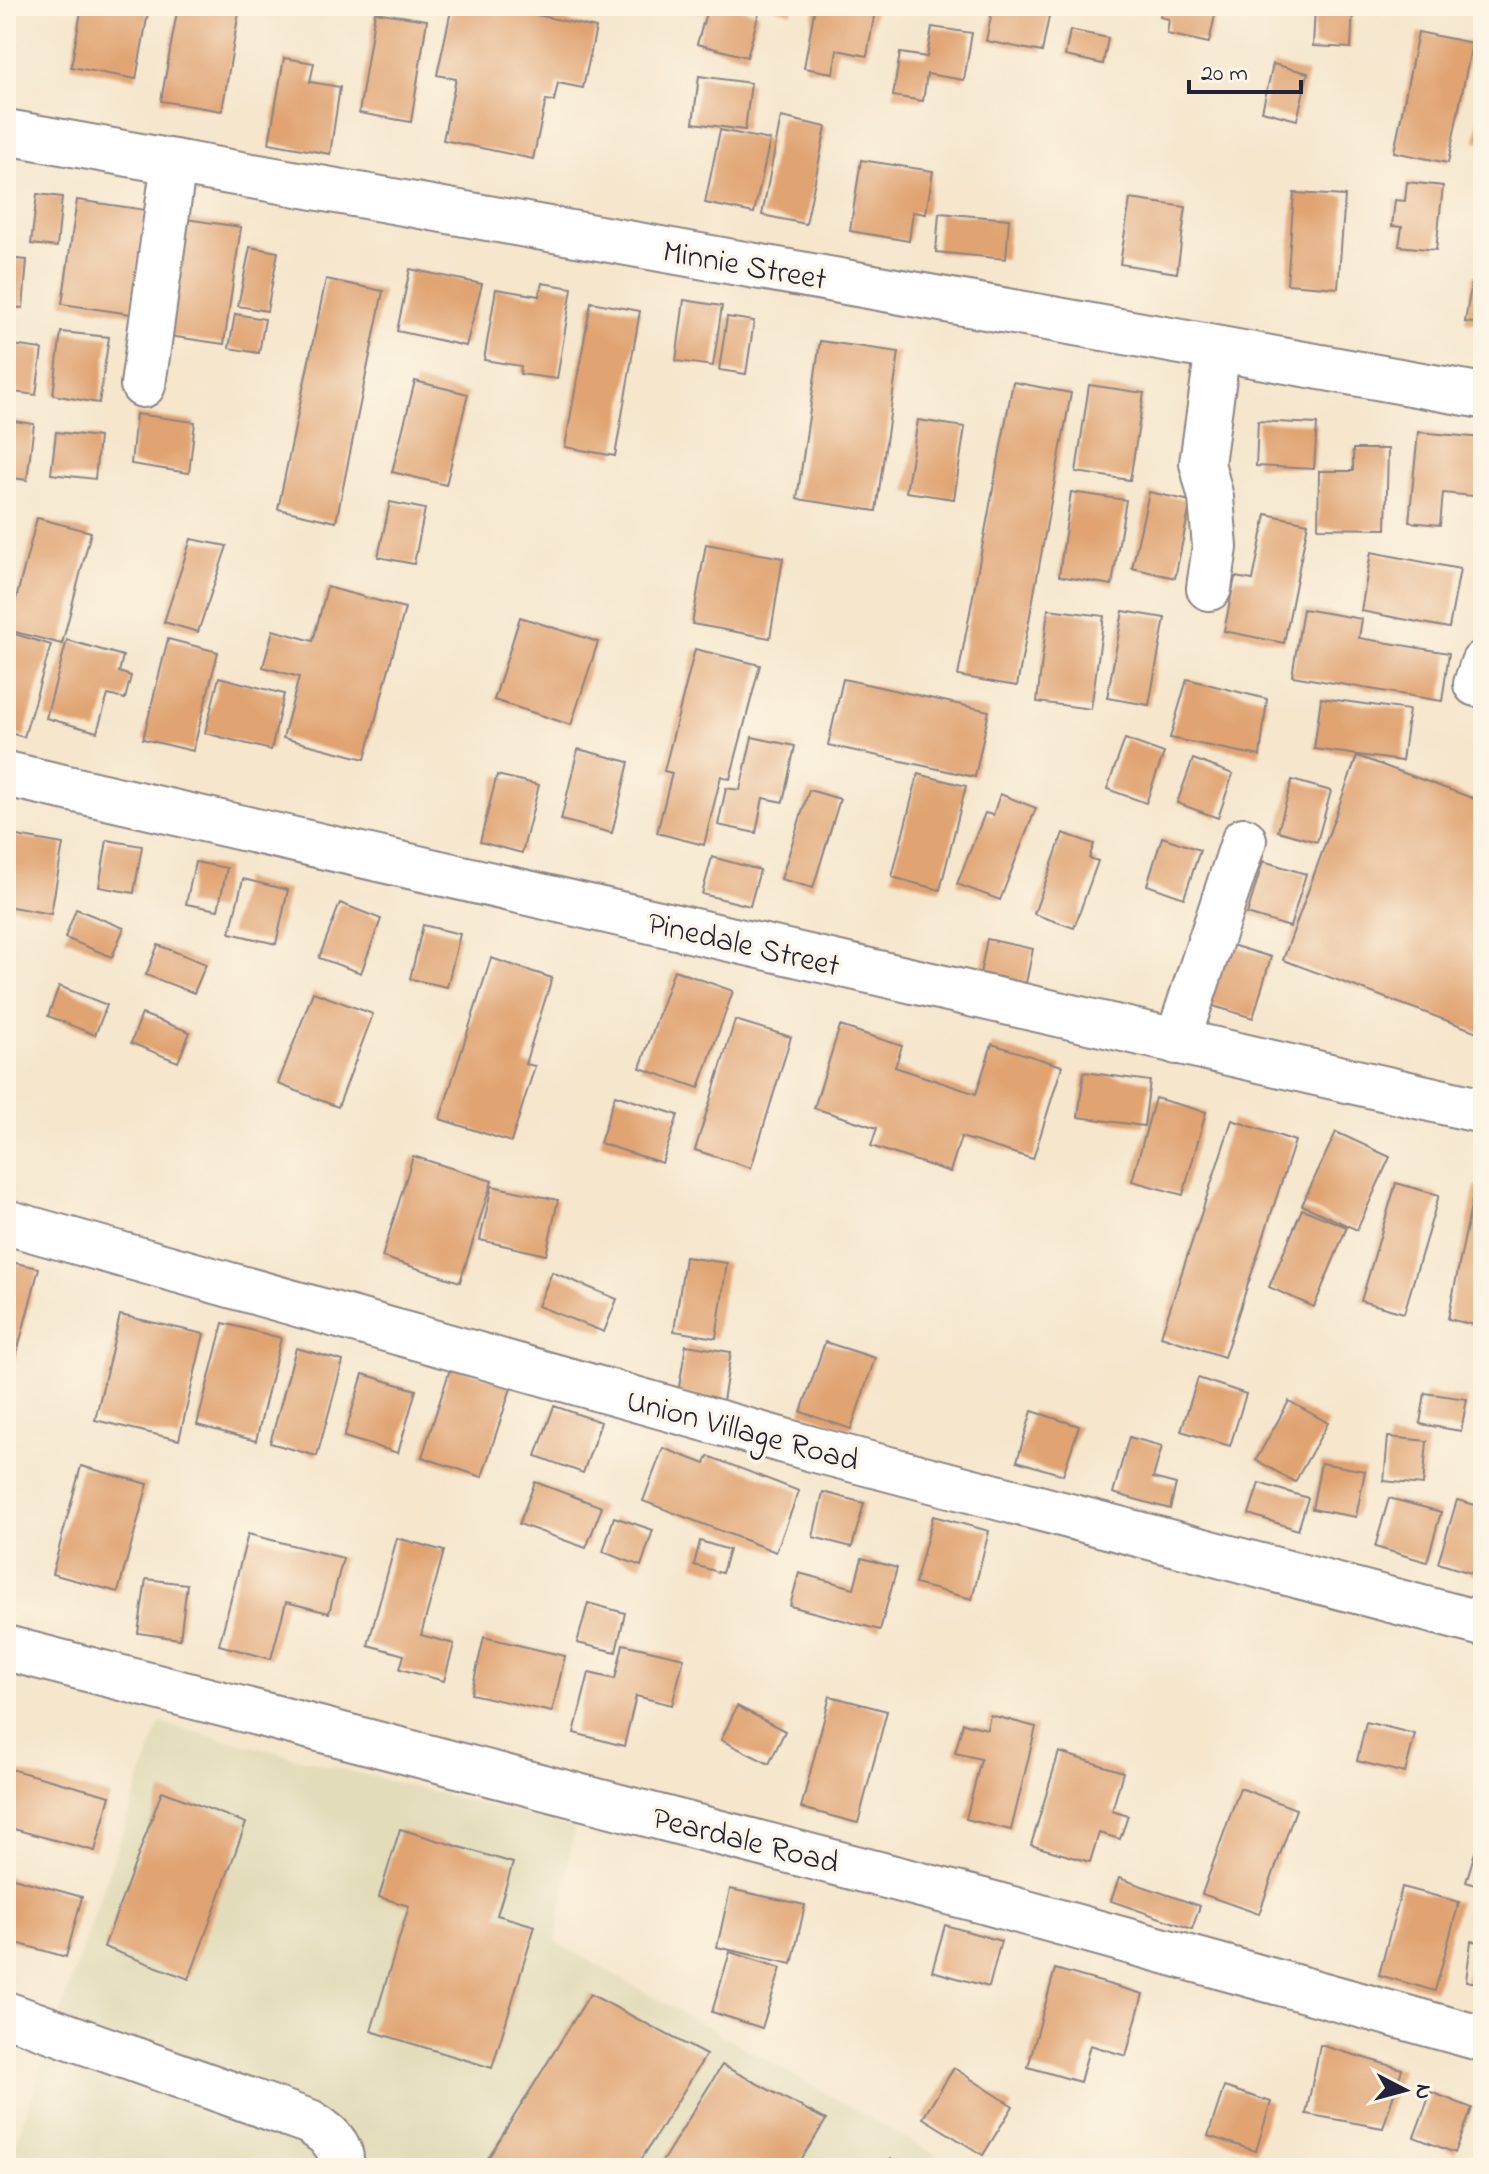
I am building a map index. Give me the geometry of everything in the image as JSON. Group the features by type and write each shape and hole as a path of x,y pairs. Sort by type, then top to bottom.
{"street":[{"name":"Minnie Street","path":"6,132 1483,396"},
{"path":"143,385 174,162"},
{"path":"1209,588 1215,547 1211,498 1202,463 1218,349"},
{"name":"Pinedale Street","path":"6,774 1483,1111"},
{"path":"1177,1042 1244,840"},
{"name":"Union Village Road","path":"6,1222 816,1450 1483,1624"},
{"name":"Peardale Road","path":"6,1648 983,1901 1483,2039"},
{"path":"6,2014 310,2122 331,2137 342,2158 341,2168"}],"shaded area":[{"path":"160,1723 574,1828 556,1942 959,2168 7,2168"}],"building":[{"path":"82,6 113,6 148,13 136,79 71,67"},
{"path":"178,6 240,6 222,111 161,101"},
{"path":"452,6 497,6 596,28 583,88 558,83 554,101 546,100 533,159 443,140 456,79 437,75"},
{"path":"680,6 704,6 702,13"},
{"path":"708,6 732,6 759,13 747,57 697,44"},
{"path":"768,6 793,6 792,13"},
{"path":"815,6 876,6 867,56 837,50 833,73 804,68"},
{"path":"993,6 1051,6 1042,52 986,41"},
{"path":"1162,6 1217,6 1209,43 1167,34 1169,19 1160,17"},
{"path":"1315,7 1353,9 1351,48 1313,46"},
{"path":"375,12 427,20 411,122 359,113"},
{"path":"932,27 972,33 964,80 927,74 923,101 893,96 900,53 927,57"},
{"path":"1070,30 1108,38 1103,64 1065,56"},
{"path":"1418,32 1472,43 1448,163 1394,152"},
{"path":"284,58 314,63 310,82 340,87 330,154 269,143"},
{"path":"1273,64 1308,73 1297,120 1262,111"},
{"path":"699,76 751,83 745,130 693,123"},
{"path":"1483,105 1483,142 1475,141"},
{"path":"781,117 826,127 806,224 762,215"},
{"path":"720,130 770,140 754,213 705,203"},
{"path":"861,160 933,171 926,214 913,212 909,241 850,231"},
{"path":"1407,182 1443,186 1436,250 1399,246 1402,227 1392,226 1395,200 1405,201"},
{"path":"1294,193 1345,196 1338,288 1287,284"},
{"path":"37,194 62,197 57,247 31,244"},
{"path":"1130,199 1186,207 1177,273 1120,264"},
{"path":"77,200 146,210 131,314 62,304"},
{"path":"939,213 1009,219 1006,259 936,252"},
{"path":"172,217 241,227 224,344 155,334"},
{"path":"250,247 278,252 267,311 238,306"},
{"path":"6,258 27,260 23,308 6,307"},
{"path":"410,269 482,284 466,346 397,331"},
{"path":"1473,275 1483,277 1483,324 1465,322"},
{"path":"326,279 383,291 336,522 278,509"},
{"path":"542,283 572,288 557,379 520,374 521,366 484,360 496,289 539,296"},
{"path":"684,300 722,306 713,366 676,361"},
{"path":"591,302 640,311 615,456 565,447"},
{"path":"235,314 265,319 259,353 229,348"},
{"path":"727,317 754,321 746,374 719,370"},
{"path":"61,332 109,337 99,403 53,395"},
{"path":"820,341 899,352 876,511 797,499"},
{"path":"6,344 42,349 36,395 6,391"},
{"path":"415,381 468,394 446,485 392,472"},
{"path":"1013,382 1071,393 1017,686 958,676"},
{"path":"1089,385 1144,393 1130,480 1076,472"},
{"path":"136,414 195,422 189,473 131,464"},
{"path":"6,420 34,424 27,480 6,477"},
{"path":"918,420 965,427 954,499 906,492"},
{"path":"1258,421 1317,424 1314,469 1256,466"},
{"path":"56,432 99,437 95,479 51,474"},
{"path":"1418,432 1483,438 1483,497 1443,493 1440,525 1409,522"},
{"path":"1353,449 1388,449 1386,529 1318,528 1319,471 1353,471"},
{"path":"1071,492 1126,500 1112,585 1059,576"},
{"path":"1149,492 1191,501 1175,578 1132,568"},
{"path":"390,502 425,509 414,564 378,557"},
{"path":"1266,514 1308,523 1284,643 1224,631 1235,577 1253,580"},
{"path":"37,518 91,532 62,644 8,630"},
{"path":"191,539 227,546 198,632 164,622"},
{"path":"706,544 783,558 770,638 692,624"},
{"path":"1371,552 1460,569 1449,628 1361,611"},
{"path":"327,587 405,608 365,759 283,738 299,677 263,667 273,630 313,641"},
{"path":"1048,609 1104,616 1091,709 1037,702"},
{"path":"1303,609 1362,619 1359,638 1449,653 1442,701 1292,676"},
{"path":"1123,611 1165,618 1149,705 1107,698"},
{"path":"520,617 598,642 571,725 494,700"},
{"path":"8,632 51,645 24,737 6,732"},
{"path":"168,639 218,652 193,751 143,739"},
{"path":"67,640 123,656 119,672 131,676 125,699 108,695 97,732 46,718"},
{"path":"695,649 760,665 730,779 721,776 704,845 657,833 672,773 664,771"},
{"path":"219,677 284,694 271,750 205,733"},
{"path":"843,679 989,711 975,777 828,745"},
{"path":"1187,679 1267,699 1260,756 1170,738"},
{"path":"1321,698 1409,710 1402,761 1314,749"},
{"path":"752,737 795,746 783,802 763,798 756,833 718,825 726,788 740,790"},
{"path":"1125,739 1164,753 1146,803 1107,789"},
{"path":"578,749 629,762 612,833 561,820"},
{"path":"1357,756 1483,802 1483,1034 1283,960"},
{"path":"1193,759 1233,774 1218,818 1177,803"},
{"path":"918,774 966,786 940,890 892,877"},
{"path":"497,775 539,785 522,853 480,842"},
{"path":"1292,780 1331,791 1317,842 1278,831"},
{"path":"809,790 840,799 813,888 781,879"},
{"path":"1000,794 1036,808 1000,900 957,884 985,813 993,815"},
{"path":"1063,833 1094,844 1089,858 1098,861 1074,928 1034,914"},
{"path":"6,834 63,844 51,914 6,906"},
{"path":"1162,837 1200,850 1184,898 1147,885"},
{"path":"107,840 142,846 134,893 99,887"},
{"path":"712,857 760,870 750,906 702,894"},
{"path":"1263,861 1306,874 1290,927 1247,914"},
{"path":"195,862 227,868 218,910 186,904"},
{"path":"243,879 288,890 276,944 230,933"},
{"path":"340,903 381,919 361,973 319,958"},
{"path":"76,909 124,928 112,957 65,938"},
{"path":"423,925 460,934 447,987 410,979"},
{"path":"987,939 1033,949 1026,983 980,974"},
{"path":"1228,944 1271,957 1253,1018 1210,1005"},
{"path":"158,945 206,964 194,993 146,975"},
{"path":"491,958 552,978 525,1064 535,1066 511,1142 440,1119"},
{"path":"674,970 733,991 699,1088 640,1068"},
{"path":"59,986 107,1005 95,1035 48,1016"},
{"path":"313,992 373,1014 338,1107 278,1084"},
{"path":"142,1014 190,1032 178,1062 131,1043"},
{"path":"735,1020 791,1037 751,1168 695,1150"},
{"path":"840,1026 902,1046 895,1067 976,1094 992,1044 1062,1066 1033,1159 961,1137 950,1172 871,1146 877,1128 814,1108"},
{"path":"1084,1072 1150,1081 1144,1126 1078,1117"},
{"path":"615,1095 678,1115 662,1163 600,1143"},
{"path":"1155,1098 1206,1112 1183,1195 1132,1181"},
{"path":"1232,1120 1295,1141 1224,1357 1161,1336"},
{"path":"1336,1132 1390,1157 1357,1230 1302,1205"},
{"path":"413,1156 492,1181 460,1282 382,1257"},
{"path":"1396,1183 1439,1195 1404,1313 1361,1301"},
{"path":"492,1186 558,1200 546,1255 480,1240"},
{"path":"1475,1186 1483,1187 1483,1327 1448,1319"},
{"path":"1302,1209 1347,1227 1314,1307 1269,1287"},
{"path":"685,1257 727,1263 716,1338 674,1331"},
{"path":"6,1261 39,1268 15,1360 6,1358"},
{"path":"552,1272 617,1299 604,1332 538,1306"},
{"path":"120,1315 204,1334 179,1440 95,1420"},
{"path":"223,1323 281,1338 256,1441 197,1425"},
{"path":"825,1342 875,1358 851,1429 801,1412"},
{"path":"686,1345 731,1352 723,1401 678,1393"},
{"path":"296,1348 343,1361 317,1456 270,1443"},
{"path":"451,1366 512,1385 482,1477 422,1457"},
{"path":"363,1374 416,1390 398,1453 344,1437"},
{"path":"1198,1378 1246,1394 1230,1446 1181,1431"},
{"path":"1425,1393 1467,1399 1461,1431 1420,1424"},
{"path":"1289,1401 1328,1423 1295,1482 1256,1460"},
{"path":"554,1406 601,1422 583,1473 536,1456"},
{"path":"1032,1411 1079,1426 1063,1475 1017,1461"},
{"path":"1129,1437 1162,1446 1153,1478 1176,1484 1170,1509 1113,1493"},
{"path":"1388,1437 1427,1441 1423,1485 1384,1481"},
{"path":"663,1448 705,1464 708,1456 799,1491 776,1552 643,1501"},
{"path":"1321,1463 1365,1471 1356,1517 1312,1509"},
{"path":"81,1466 148,1484 118,1592 52,1574"},
{"path":"535,1482 602,1507 586,1548 519,1524"},
{"path":"1259,1483 1308,1498 1298,1530 1249,1514"},
{"path":"823,1492 864,1503 852,1547 813,1537"},
{"path":"1389,1498 1441,1512 1427,1562 1375,1547"},
{"path":"1457,1500 1483,1507 1483,1555 1477,1575 1438,1563"},
{"path":"933,1516 989,1531 972,1599 915,1584"},
{"path":"614,1517 653,1530 641,1566 603,1552"},
{"path":"248,1534 343,1558 329,1613 286,1602 271,1659 219,1645"},
{"path":"397,1538 444,1551 421,1635 454,1644 444,1681 400,1669 404,1655 368,1645"},
{"path":"700,1541 729,1550 722,1573 694,1565"},
{"path":"862,1558 897,1568 880,1630 790,1606 799,1573 854,1588"},
{"path":"146,1579 187,1584 180,1639 138,1633"},
{"path":"588,1603 625,1613 616,1652 577,1643"},
{"path":"484,1637 565,1656 552,1712 471,1694"},
{"path":"623,1644 684,1658 672,1705 636,1696 624,1746 574,1733 589,1673 615,1679"},
{"path":"830,1696 887,1711 858,1823 801,1808"},
{"path":"737,1706 785,1731 769,1764 721,1740"},
{"path":"990,1715 1036,1727 1011,1830 966,1819 981,1759 955,1753 963,1723 987,1729"},
{"path":"1366,1722 1415,1734 1405,1773 1357,1761"},
{"path":"1059,1752 1123,1772 1112,1811 1128,1816 1120,1839 1099,1833 1090,1862 1031,1845"},
{"path":"6,1768 110,1796 95,1851 6,1827"},
{"path":"1240,1788 1296,1809 1259,1914 1202,1894"},
{"path":"162,1791 246,1823 189,1979 104,1947"},
{"path":"400,1829 513,1863 497,1915 535,1926 492,2068 371,2031 409,1906 379,1897"},
{"path":"1476,1849 1483,1851 1483,1888 1466,1882"},
{"path":"6,1876 82,1897 66,1957 6,1940"},
{"path":"1119,1878 1200,1906 1192,1929 1111,1901"},
{"path":"1402,1887 1459,1902 1435,1991 1379,1975"},
{"path":"730,1889 805,1905 792,1964 717,1947"},
{"path":"945,1925 1001,1941 989,1987 932,1971"},
{"path":"1471,1941 1483,1942 1483,1984 1466,1981"},
{"path":"730,1952 781,1968 762,2028 712,2012"},
{"path":"1055,1969 1143,1994 1126,2056 1090,2045 1080,2082 1028,2067"},
{"path":"590,1994 706,2055 636,2168 482,2168"},
{"path":"1320,2045 1402,2069 1383,2128 1306,2114"},
{"path":"722,2065 826,2120 796,2168 658,2168"},
{"path":"954,2068 1013,2106 983,2155 923,2118"},
{"path":"1224,2087 1271,2102 1256,2151 1208,2136"},
{"path":"1431,2092 1472,2108 1455,2153 1414,2137"},
{"path":"891,2159 907,2168 884,2168"}]}
